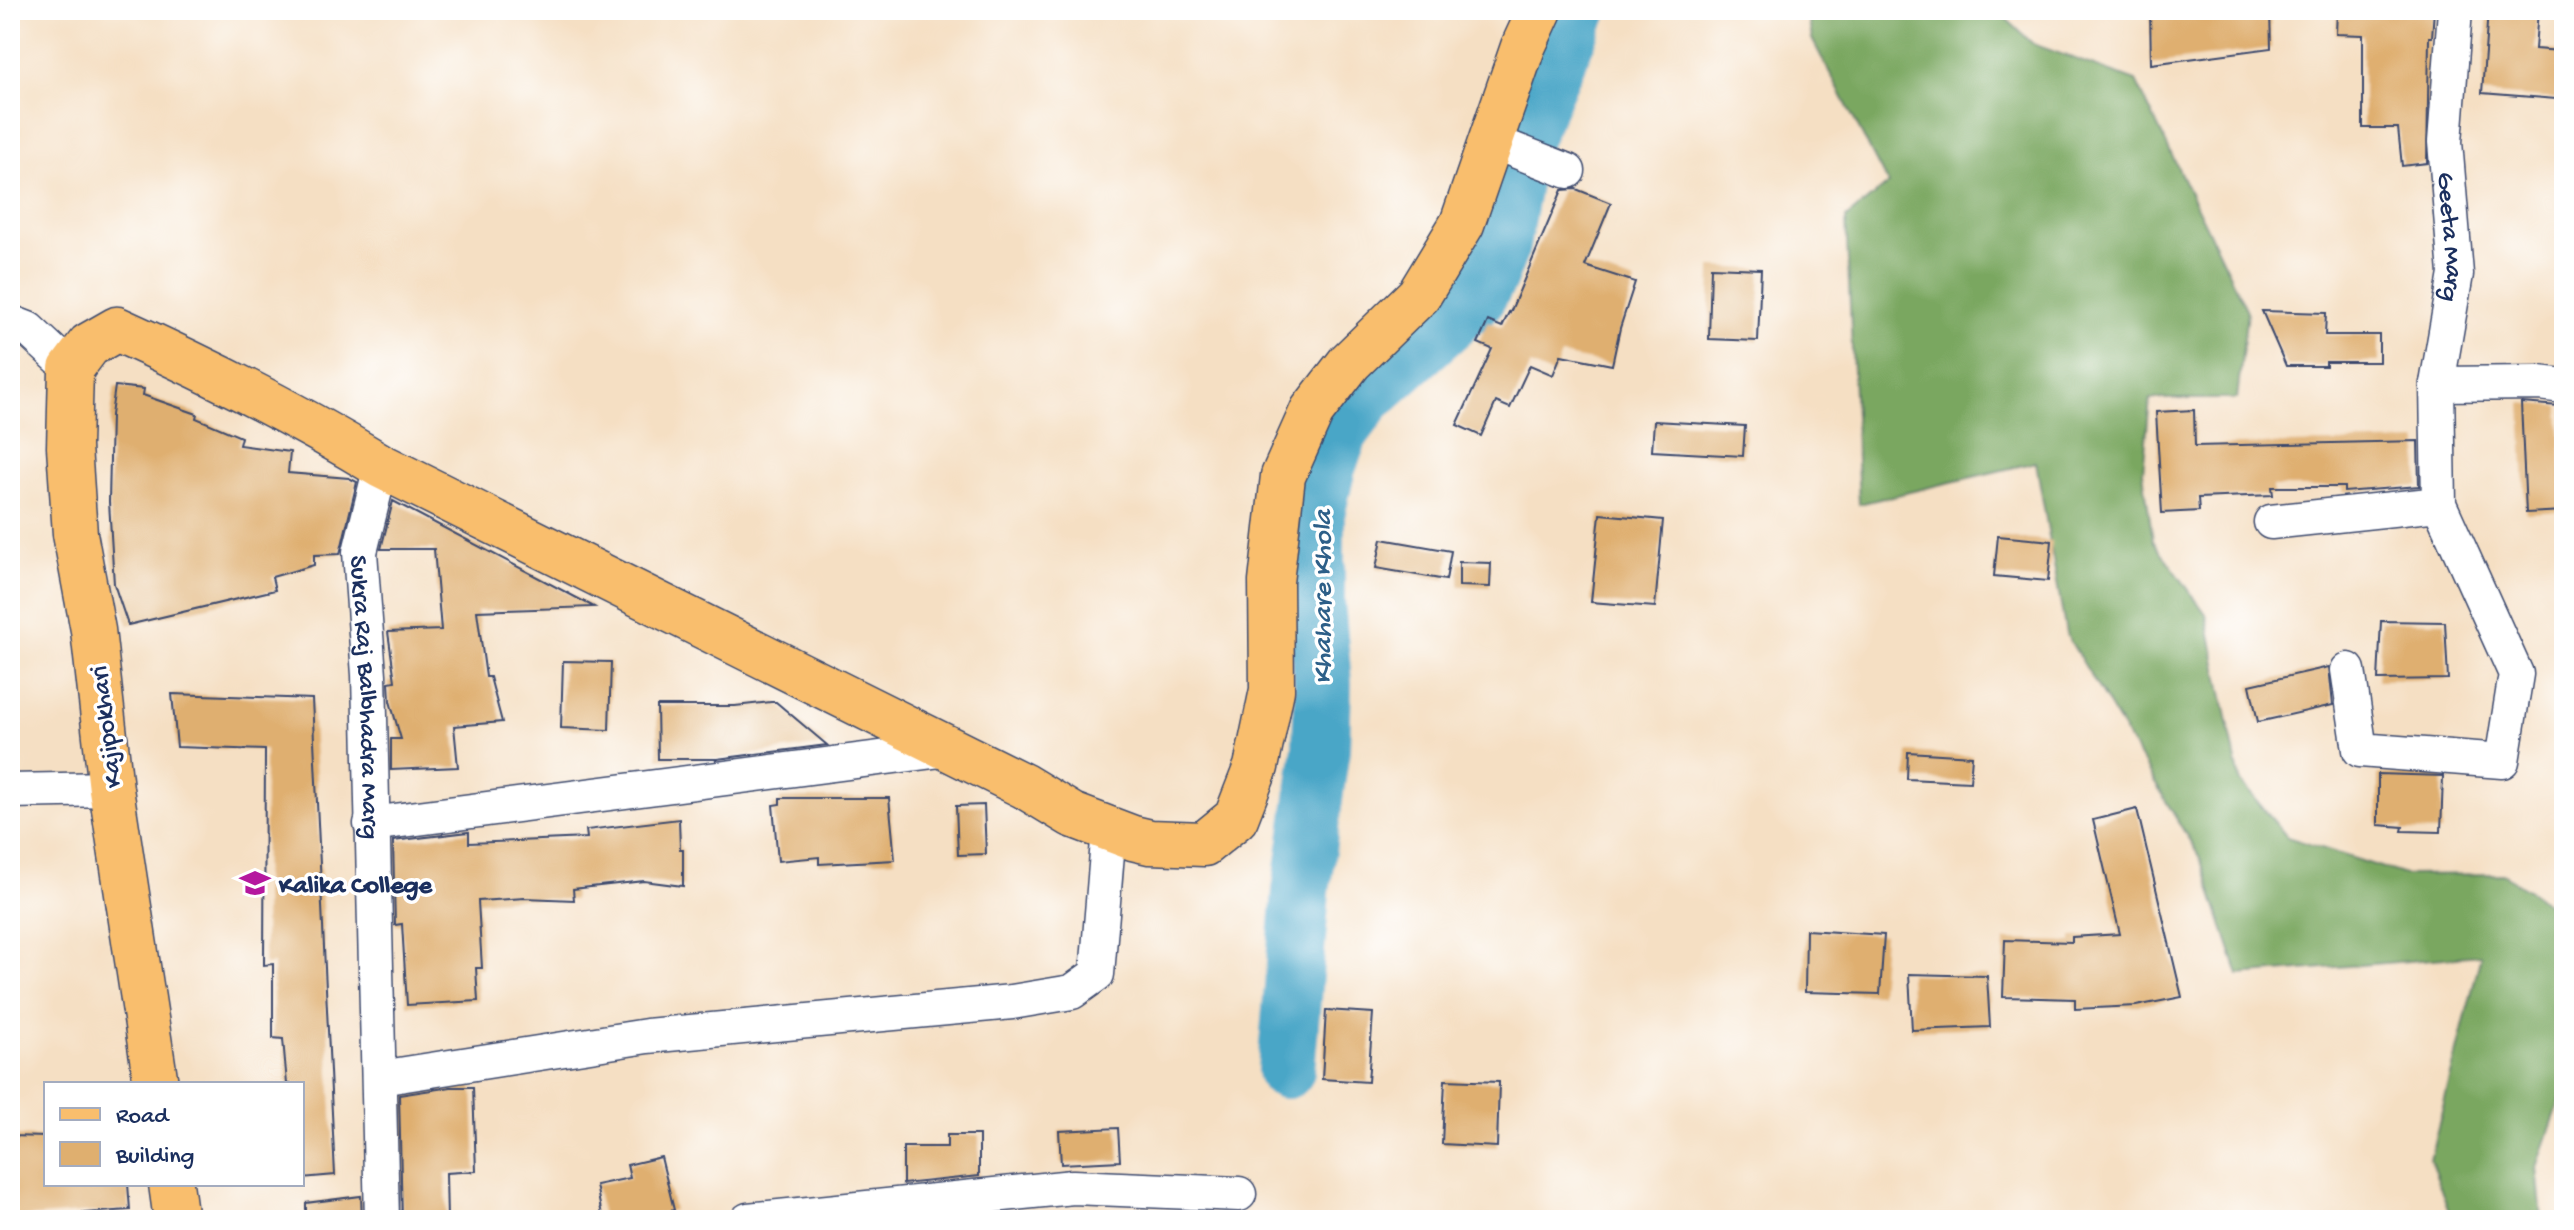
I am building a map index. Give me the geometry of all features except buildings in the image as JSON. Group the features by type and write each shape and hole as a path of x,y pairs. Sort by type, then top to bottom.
{"main road":[{"path":"71,369 89,345 117,329 228,379 381,466 1024,786 1072,815 1150,842 1204,844 1236,818 1256,767 1272,690 1271,582 1283,476 1312,411 1350,362 1419,295 1462,224 1523,47 1540,10"},
{"name":"Kajipokhari","path":"71,369 69,447 75,534 93,630 111,789 156,1082"},
{"path":"171,1186 176,1220"}],"street":[{"name":"Geeta Marg","path":"2439,504 2437,384 2456,274 2445,142 2455,10"},
{"path":"1491,141 1568,171"},
{"path":"10,322 28,329 71,369"},
{"path":"2437,384 2539,383 2564,386"},
{"name":"Sukra Raj Balbhadra Marg","path":"381,466 360,552 369,675 382,1220"},
{"path":"2271,522 2439,504 2516,674 2502,761 2360,750 2348,670"},
{"path":"371,824 949,749"},
{"path":"10,791 111,789"},
{"path":"380,1078 647,1036 1012,1002 1072,992 1097,974 1109,829"},
{"path":"748,1220 1073,1187 1239,1194"}],"green space":[{"path":"1807,10 1997,10 2033,44 2136,81 2247,311 2237,399 2150,399 2143,472 2153,540 2206,614 2240,781 2287,837 2405,875 2503,874 2564,914 2564,1089 2537,1167 2542,1220 2452,1220 2430,1159 2481,955 2239,975 2200,858 2066,634 2036,462 1859,504 1846,218 1888,184 1812,39"}],"waterway":[{"name":"Khahare Khola","path":"1286,1070 1301,891 1321,749 1323,683 1316,602 1316,514 1327,467 1340,432 1365,398 1477,297 1489,276 1501,245 1518,150 1579,10"}],"place":[{"name":"Kalika College","path":"255,883"}]}
